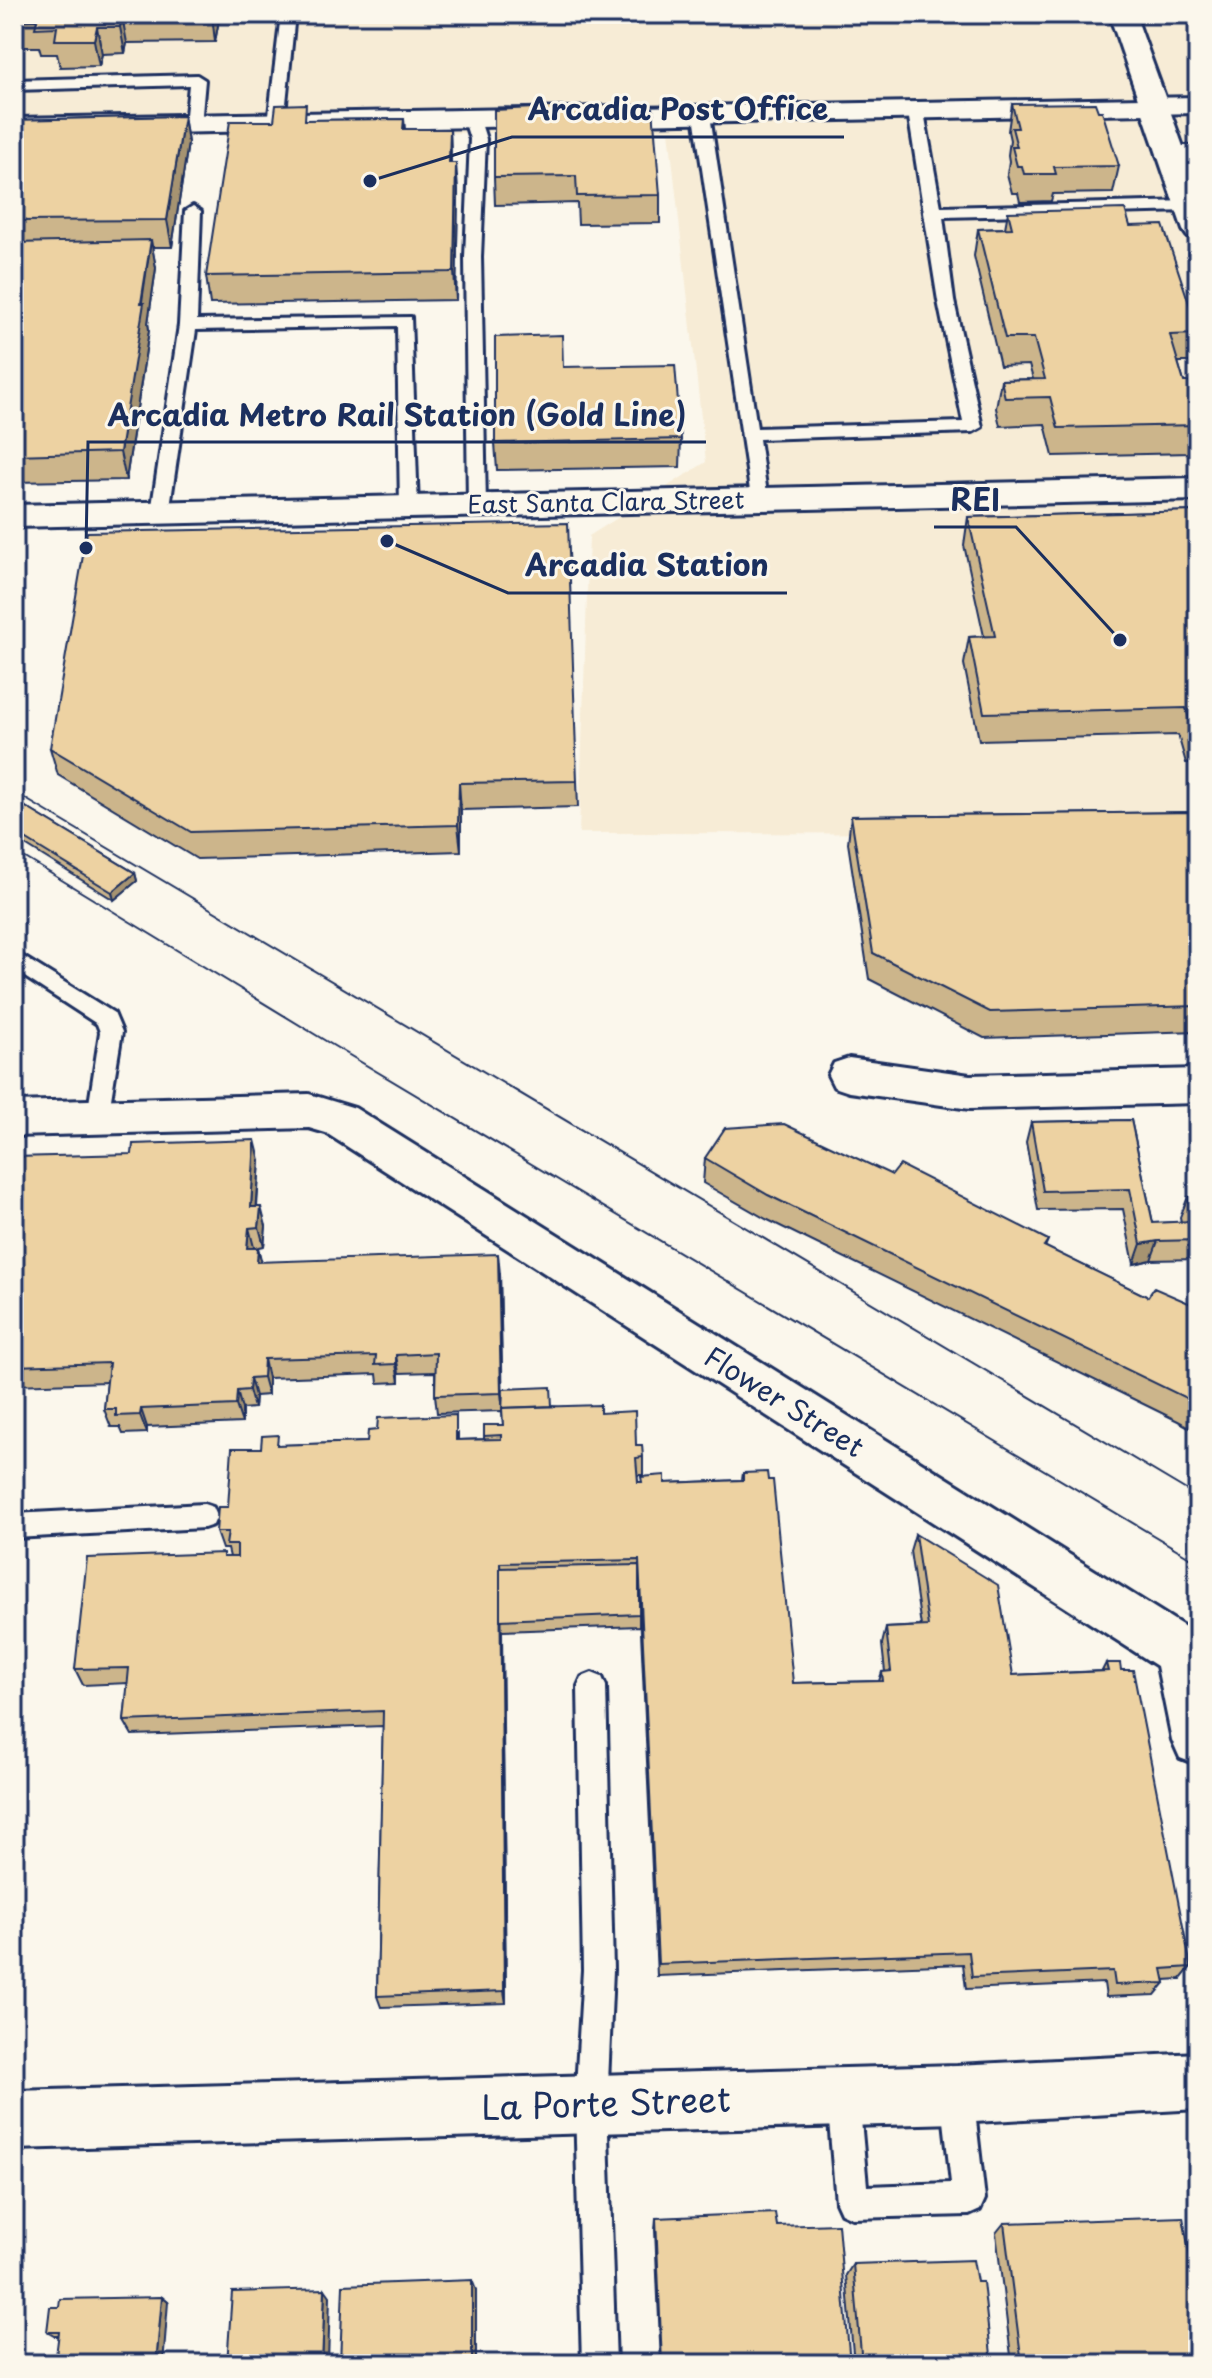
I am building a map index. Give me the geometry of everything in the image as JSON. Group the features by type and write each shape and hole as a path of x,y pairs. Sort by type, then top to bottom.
{"street":[{"path":"1122,14 1155,106 1185,155 1194,218"},
{"path":"14,127 1198,105"},
{"name":"East Santa Clara Street","path":"14,516 1198,489"},
{"path":"849,1075 970,1092 1198,1086"},
{"name":"Flower Street","path":"99,1117 309,1111 340,1120 1180,1652 1198,1740"},
{"path":"14,1119 99,1117"},
{"name":"La Porte Street","path":"14,2120 843,2098 1198,2081"}],"lane":[{"path":"276,123 288,14"},
{"path":"14,85 197,80 193,125"},
{"path":"750,434 973,427 946,301 916,112"},
{"path":"702,115 759,500"},
{"path":"472,120 478,139 473,257 477,506"},
{"path":"160,513 188,325 193,211"},
{"path":"934,212 1194,218"},
{"path":"188,325 405,321 409,508"},
{"path":"14,959 106,1019 111,1032 99,1117"},
{"path":"14,1526 204,1516"},
{"path":"592,1686 598,1970 591,2105 599,2364"},
{"path":"843,2098 852,2202 969,2199 957,2094"}],"shaded area":[{"path":"14,14 1198,14 1198,834 579,833 589,536 706,462 669,131 14,138"}],"building":[{"path":"14,14 212,14 122,16 120,27 97,27 94,40 55,40 57,27 35,28 37,20 14,21"},
{"path":"631,103 632,109 653,108 660,195 577,196 576,176 494,177 494,110"},
{"path":"1095,103 1098,111 1102,111 1119,166 1054,167 1056,174 1024,174 1022,166 1017,166 1012,147 1017,147 1012,128 1018,128 1012,104"},
{"path":"306,104 305,120 404,119 403,129 450,129 449,163 456,163 454,272 206,276 230,121 274,121 276,105"},
{"path":"184,116 167,220 14,221 14,120"},
{"path":"1125,209 1130,226 1163,225 1198,330 1198,334 1170,335 1184,382 1193,382 1198,398 1190,400 1198,425 1058,428 1050,397 1005,398 1001,380 1045,379 1034,338 1005,338 978,229 1012,228 1008,212"},
{"path":"151,240 120,452 14,455 14,243"},
{"path":"562,335 563,367 675,365 681,439 495,443 495,337"},
{"path":"1198,511 1198,736 1194,736 1186,708 984,713 969,637 995,636 968,517"},
{"path":"568,523 577,781 459,783 458,825 191,832 50,748 87,532"},
{"path":"14,800 135,873 112,892 14,832"},
{"path":"1198,812 1198,1006 990,1012 873,953 851,816"},
{"path":"1131,1120 1153,1223 1193,1221 1188,1197 1198,1197 1198,1240 1141,1244 1130,1189 1043,1191 1031,1122"},
{"path":"784,1124 892,1175 900,1165 1048,1240 1044,1246 1148,1297 1154,1288 1198,1307 1198,1404 768,1195 705,1158 725,1128"},
{"path":"255,1140 251,1207 261,1207 259,1227 249,1228 247,1248 258,1248 257,1262 498,1254 501,1393 435,1395 436,1353 396,1355 396,1364 375,1365 376,1356 264,1359 263,1377 250,1378 249,1390 237,1391 236,1405 141,1409 140,1415 116,1416 116,1409 104,1409 109,1363 14,1366 14,1157 132,1154 133,1144"},
{"path":"551,1387 552,1406 502,1408 503,1389"},
{"path":"600,1405 600,1413 635,1411 636,1445 642,1445 643,1457 636,1458 638,1482 642,1482 641,1477 665,1475 665,1483 743,1480 743,1473 767,1472 768,1480 773,1480 793,1683 883,1681 882,1672 891,1671 886,1628 928,1626 915,1534 998,1585 1013,1675 1108,1671 1106,1663 1120,1663 1121,1670 1133,1670 1191,1967 1162,1969 1165,1983 1115,1985 1113,1971 972,1977 969,1952 658,1964 639,1560 500,1563 504,1991 377,1996 383,1711 124,1721 129,1668 75,1669 87,1558 223,1553 223,1557 237,1557 237,1545 226,1545 228,1532 216,1532 218,1507 228,1507 232,1448 261,1448 262,1436 278,1435 277,1445 367,1442 368,1431 377,1430 378,1418 456,1415 456,1440 501,1439 501,1435 484,1436 484,1425 503,1425 502,1408"},
{"path":"639,1565 639,1614 500,1620 500,1568"},
{"path":"775,2213 777,2226 838,2224 850,2364 662,2364 656,2218"},
{"path":"1183,2217 1198,2302 1198,2364 1022,2364 1004,2223"},
{"path":"973,2260 977,2282 983,2282 992,2364 862,2364 853,2264"},
{"path":"472,2280 472,2364 340,2364 343,2285"},
{"path":"325,2289 322,2364 227,2364 232,2292"},
{"path":"162,2297 156,2364 55,2364 59,2332 47,2332 50,2307 59,2307 60,2299"}],"tram line":[{"path":"14,792 1198,1497"},
{"path":"14,851 334,1046 1198,1562"}],"place":[{"name":"Arcadia Post Office","path":"370,181"},
{"name":"Arcadia Station","path":"387,541"},
{"name":"Arcadia Metro Rail Station (Gold Line)","path":"86,548"},
{"name":"REI","path":"1120,640"}]}
